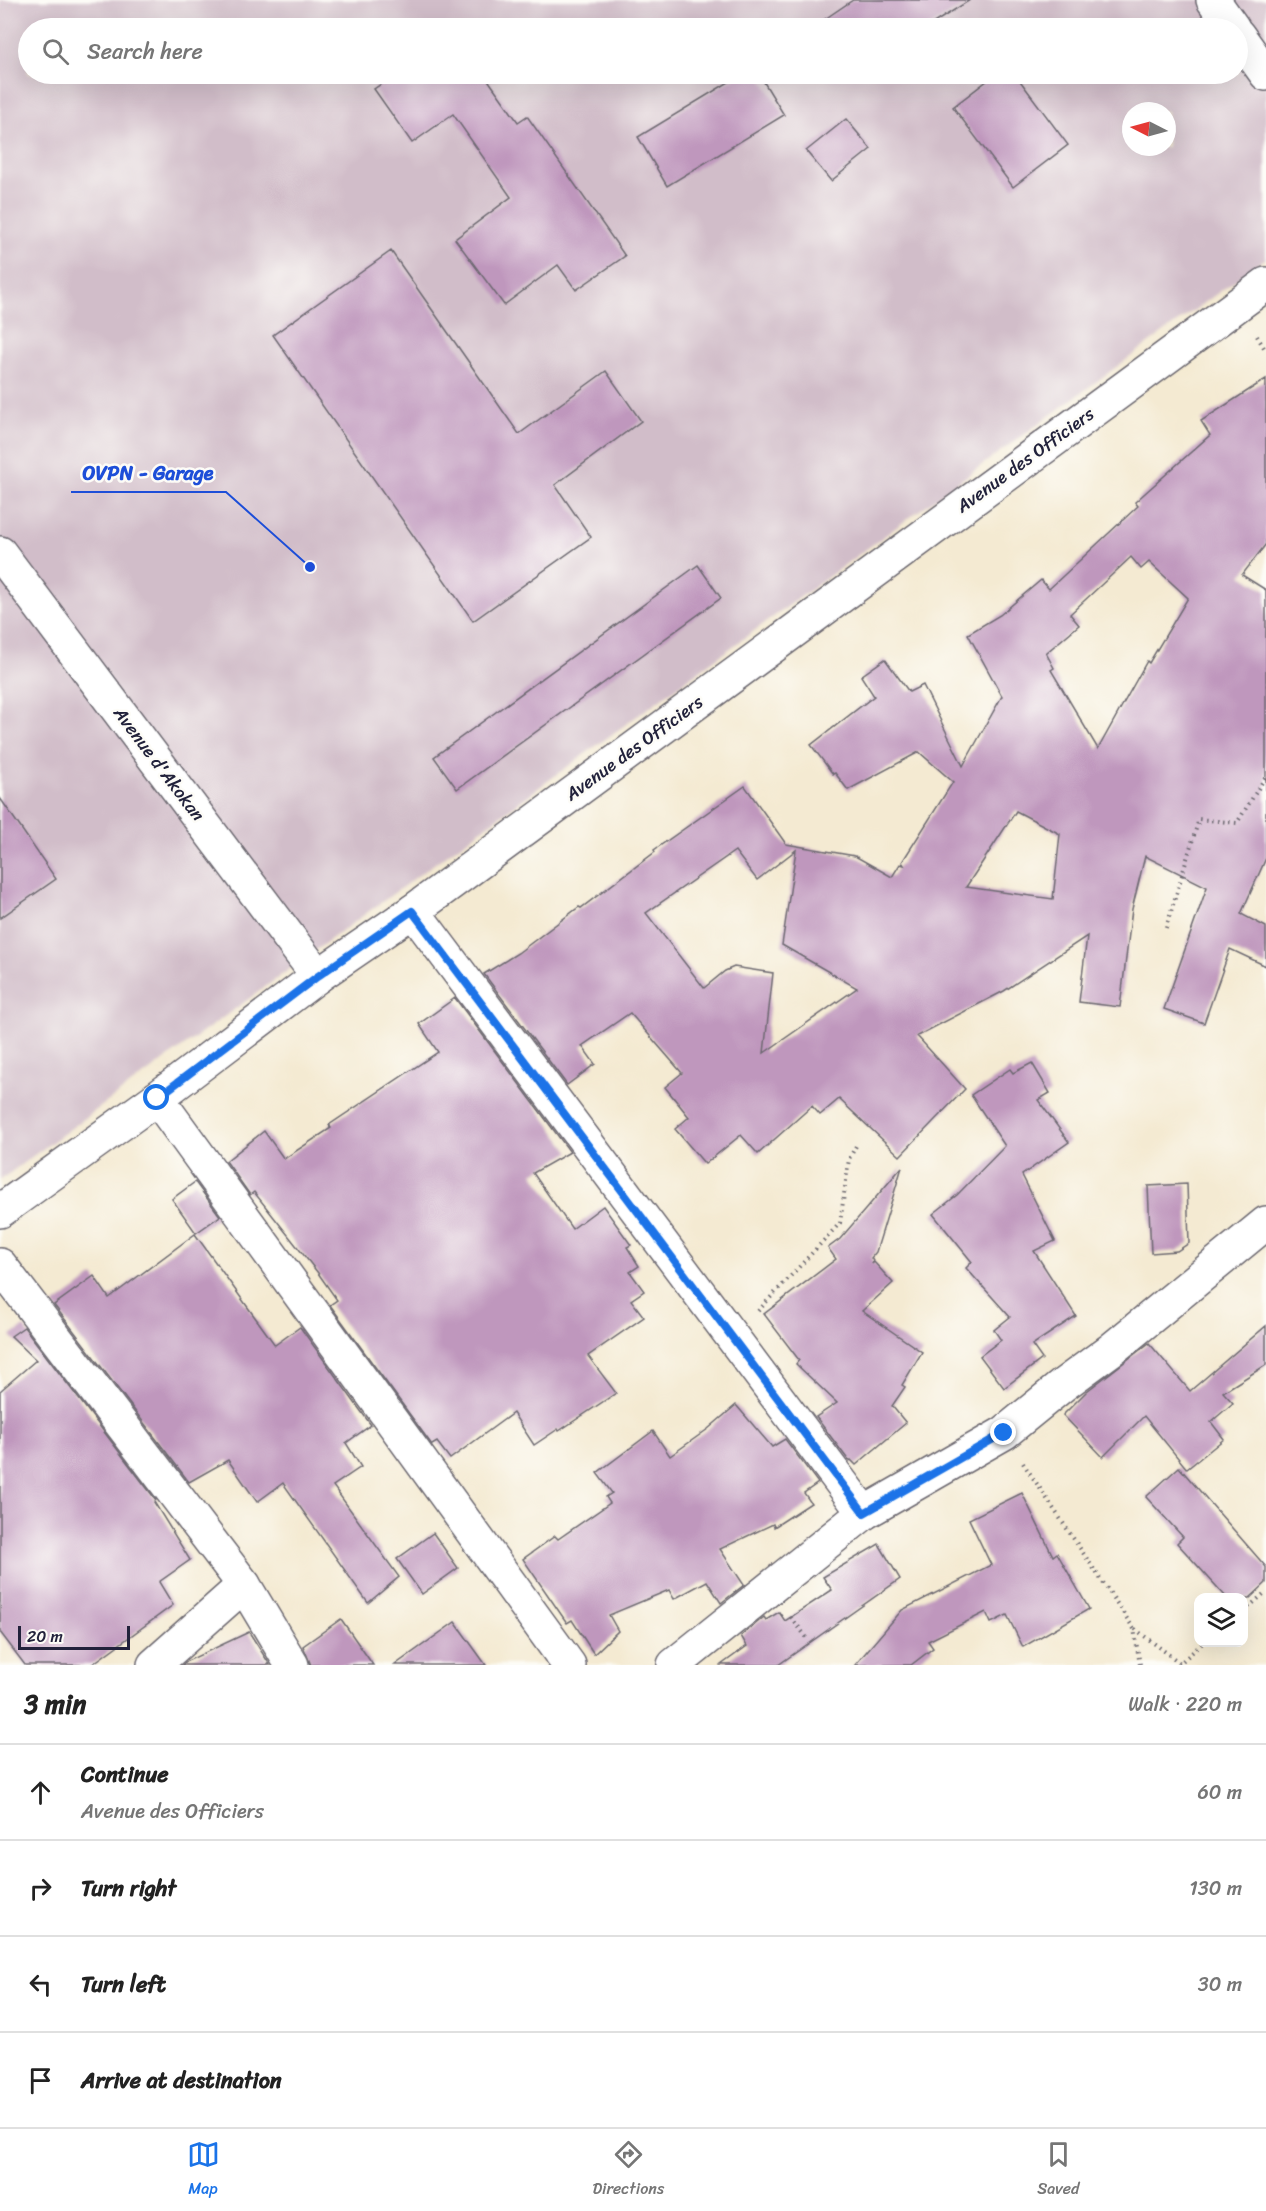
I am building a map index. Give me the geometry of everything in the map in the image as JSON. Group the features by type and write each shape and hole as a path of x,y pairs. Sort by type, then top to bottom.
{"street":[{"path":"1213,0 1226,18"},
{"path":"1248,48 1266,74"},
{"name":"Avenue des Officiers","path":"0,1210 157,1098 318,976 412,911 1266,284"},
{"name":"Avenue d'Akokan","path":"0,553 318,976"},
{"path":"412,911 864,1513"},
{"path":"157,1098 569,1665"},
{"path":"674,1665 864,1513 1004,1433 1054,1391 1112,1349 1266,1223"},
{"path":"0,1265 244,1585 292,1665"},
{"path":"154,1665 244,1585"}],"path":[{"path":"1166,928 1199,819 1237,823 1266,776"},
{"path":"727,1330 756,1313 840,1223 849,1159 857,1144"},
{"path":"1004,1433 1134,1629 1180,1663 1198,1647"},
{"path":"1248,1608 1266,1592"},
{"path":"1134,1629 1140,1665"}],"shaded area":[{"path":"0,0 1266,0 1266,258 0,1180"}],"building":[{"path":"853,0 970,0 942,18 826,18"},
{"path":"381,84 491,84 518,122 527,116 625,256 576,290 558,265 504,305 455,239 511,197 453,114 412,143 374,89"},
{"path":"725,84 765,84 784,115 667,186 638,137"},
{"path":"983,84 1022,84 1068,145 1013,187 953,107"},
{"path":"846,119 871,149 831,181 806,151"},
{"path":"391,251 519,434 606,371 641,421 555,485 591,537 473,621 273,335"},
{"path":"1266,379 1266,544 1242,575 1266,590 1266,858 1241,914 1266,927 1266,966 1230,949 1204,1023 1164,1009 1207,887 1145,856 1132,909 1120,1007 1079,1002 1087,936 1004,991 917,1036 965,1089 900,1156 839,1099 820,1115 812,1106 758,1154 741,1135 705,1164 675,1129 689,1117 665,1087 682,1073 630,1013 582,1046 595,1064 567,1085 484,974 518,953 579,907 581,908 655,852 654,850 745,786 786,844 855,856 892,877 900,864 904,865 902,862 953,782 919,752 848,790 811,745 874,696 861,676 885,659 909,692 923,685 963,766 1002,696 968,634 1000,615 1041,580 1049,589 1138,506 1135,502 1210,435 1201,421","holes":["1131,557 1141,569 1149,562 1188,598 1149,663 1147,661 1098,749 1051,670 1054,668 1046,653 1079,625 1070,614","1016,811 1060,834 1053,899 966,887","796,850 782,945 857,988 764,1053 773,973 734,967 725,971 704,988 646,913 735,851 757,880"]},
{"path":"698,565 721,598 457,789 434,757"},
{"path":"0,798 56,879 0,918"},
{"path":"455,998 570,1152 533,1173 572,1229 603,1206 631,1245 627,1247 639,1266 630,1272 644,1291 631,1300 644,1317 588,1356 616,1393 534,1445 513,1413 450,1459 437,1442 432,1445 330,1305 337,1300 318,1273 254,1192 250,1195 226,1161 264,1131 284,1159 331,1128 329,1125 438,1052 419,1024"},
{"path":"1032,1063 1050,1093 1038,1100 1069,1142 1022,1175 1055,1241 1034,1251 1076,1316 1032,1345 1042,1359 1004,1388 980,1356 1001,1340 994,1330 1010,1317 966,1268 972,1262 933,1214 957,1195 1005,1146 971,1095 1010,1069 1013,1073"},
{"path":"902,1167 876,1252 871,1258 872,1264 874,1262 893,1283 862,1311 922,1352 902,1385 905,1387 892,1406 906,1423 856,1465 851,1460 849,1461 816,1417 837,1403 796,1364 799,1360 764,1314 836,1259 828,1248 840,1239"},
{"path":"195,1182 220,1216 196,1233 172,1199"},
{"path":"1187,1184 1189,1243 1177,1251 1151,1253 1148,1186"},
{"path":"195,1234 275,1345 300,1327 371,1425 346,1443 361,1467 333,1486 399,1577 368,1603 283,1483 257,1502 228,1460 189,1482 54,1305 94,1276 109,1298"},
{"path":"1266,1326 1266,1365 1223,1392 1233,1403 1211,1422 1224,1439 1187,1469 1144,1416 1103,1457 1063,1415 1087,1391 1149,1343 1190,1391"},
{"path":"24,1327 156,1500 154,1502 190,1560 159,1582 173,1605 91,1665 25,1665 0,1632 0,1391 36,1360 11,1336"},
{"path":"736,1405 772,1447 785,1439 818,1483 804,1493 811,1503 774,1527 773,1524 720,1549 744,1585 721,1603 707,1581 674,1599 669,1590 609,1615 618,1631 594,1654 572,1620 567,1623 523,1559 555,1536 558,1539 610,1503 606,1497 612,1493 597,1473 653,1431 670,1456 708,1429"},
{"path":"1179,1467 1266,1567 1266,1583 1250,1598 1248,1598 1248,1593 1222,1593 1177,1543 1183,1537 1146,1497"},
{"path":"1022,1493 1053,1556 1057,1553 1089,1609 1023,1647 1007,1615 991,1623 986,1612 928,1641 933,1648 911,1665 855,1665 902,1610 991,1565 969,1519"},
{"path":"433,1533 458,1568 422,1594 397,1559"},
{"path":"879,1544 900,1579 778,1665 721,1665 747,1646 741,1636 764,1617 766,1620 779,1612 785,1621 832,1590 823,1577"},
{"path":"341,1619 373,1665 311,1665 303,1646"},
{"path":"455,1622 486,1665 395,1665"},
{"path":"249,1632 270,1665 182,1665 185,1662"}],"place":[{"name":"OVPN - Garage","path":"310,567"}],"route":[{"path":"157,1098 318,976 412,911 864,1513 1004,1433"}]}
